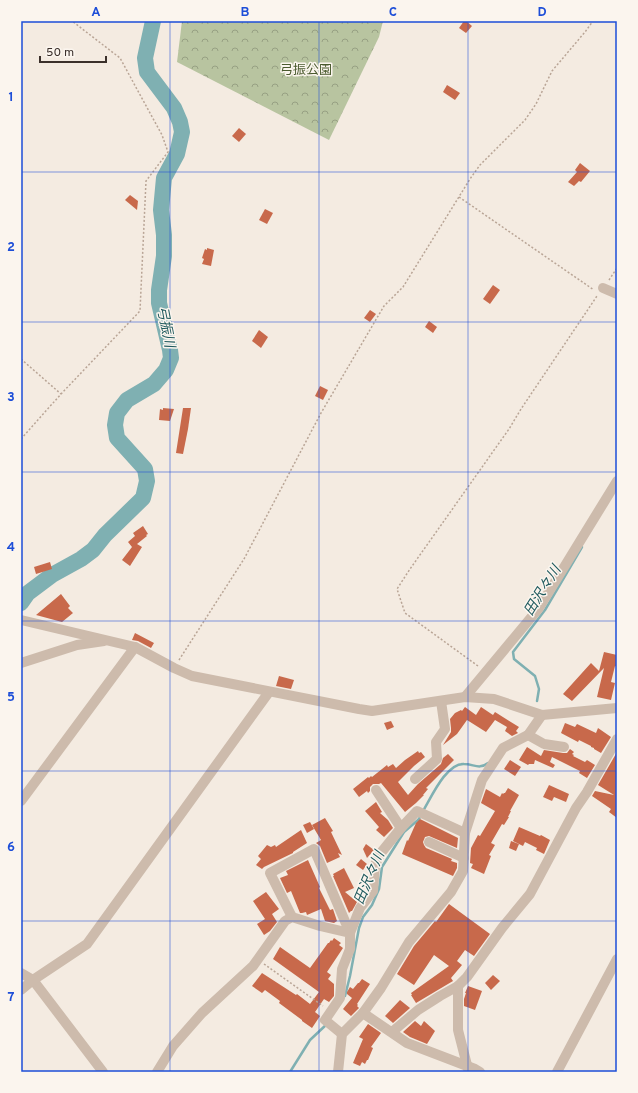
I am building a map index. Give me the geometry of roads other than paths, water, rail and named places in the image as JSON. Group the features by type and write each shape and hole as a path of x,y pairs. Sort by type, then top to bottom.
{"street":[{"path":"603,288 617,294"},
{"path":"465,697 539,608 617,481"},
{"path":"21,620 77,632 135,647 192,676 359,710 372,711 465,697 494,699 542,715 617,708"},
{"path":"21,663 77,645 108,641"},
{"path":"21,801 135,647"},
{"path":"21,990 33,980 87,944 269,692"},
{"path":"415,779 437,759 436,742 445,729 441,701"},
{"path":"338,1072 342,1034 363,1013 381,988 409,942 451,892 463,871 465,834 482,780 503,748 528,735 542,715"},
{"path":"528,735 544,744 564,747"},
{"path":"392,1032 418,1010 458,986 467,977 502,928 530,894 576,808 617,739"},
{"path":"376,790 401,828"},
{"path":"342,1034 329,1020 340,998 342,969 350,949 350,933 360,908 373,891 375,865 380,854 417,811 465,834"},
{"path":"429,842 464,858"},
{"path":"292,917 270,873 314,849 350,933"},
{"path":"157,1072 173,1046 202,1013 253,966 284,921 292,917 320,926 350,933"},
{"path":"557,1072 617,960"},
{"path":"21,973 33,980 103,1072"},
{"path":"458,986 458,1030 468,1069"},
{"path":"363,1013 407,1043 468,1069 480,1072"}],"waterway":[{"name":"弓振川","path":"21,603 28,593 52,575 81,559 93,550 105,535 143,498 147,481 145,469 117,438 115,425 117,413 127,400 154,384 166,370 171,358 159,303 159,290 164,256 164,235 161,210 164,178 177,154 182,132 180,122 174,108 147,72 145,58 153,21"},
{"name":"田沢々川","path":"537,701 539,689 535,676 514,659 513,652 545,610 582,547"},
{"name":"田沢々川","path":"423,811 440,782 451,769 457,765 468,764 482,766 488,763"},
{"name":"田沢々川","path":"345,996 359,928 363,917 372,905 379,889 382,867 404,832 421,816"},
{"name":"田沢々川","path":"290,1072 310,1040 327,1024"}],"park label":[{"name":"弓振公園","path":"306,71"}]}
